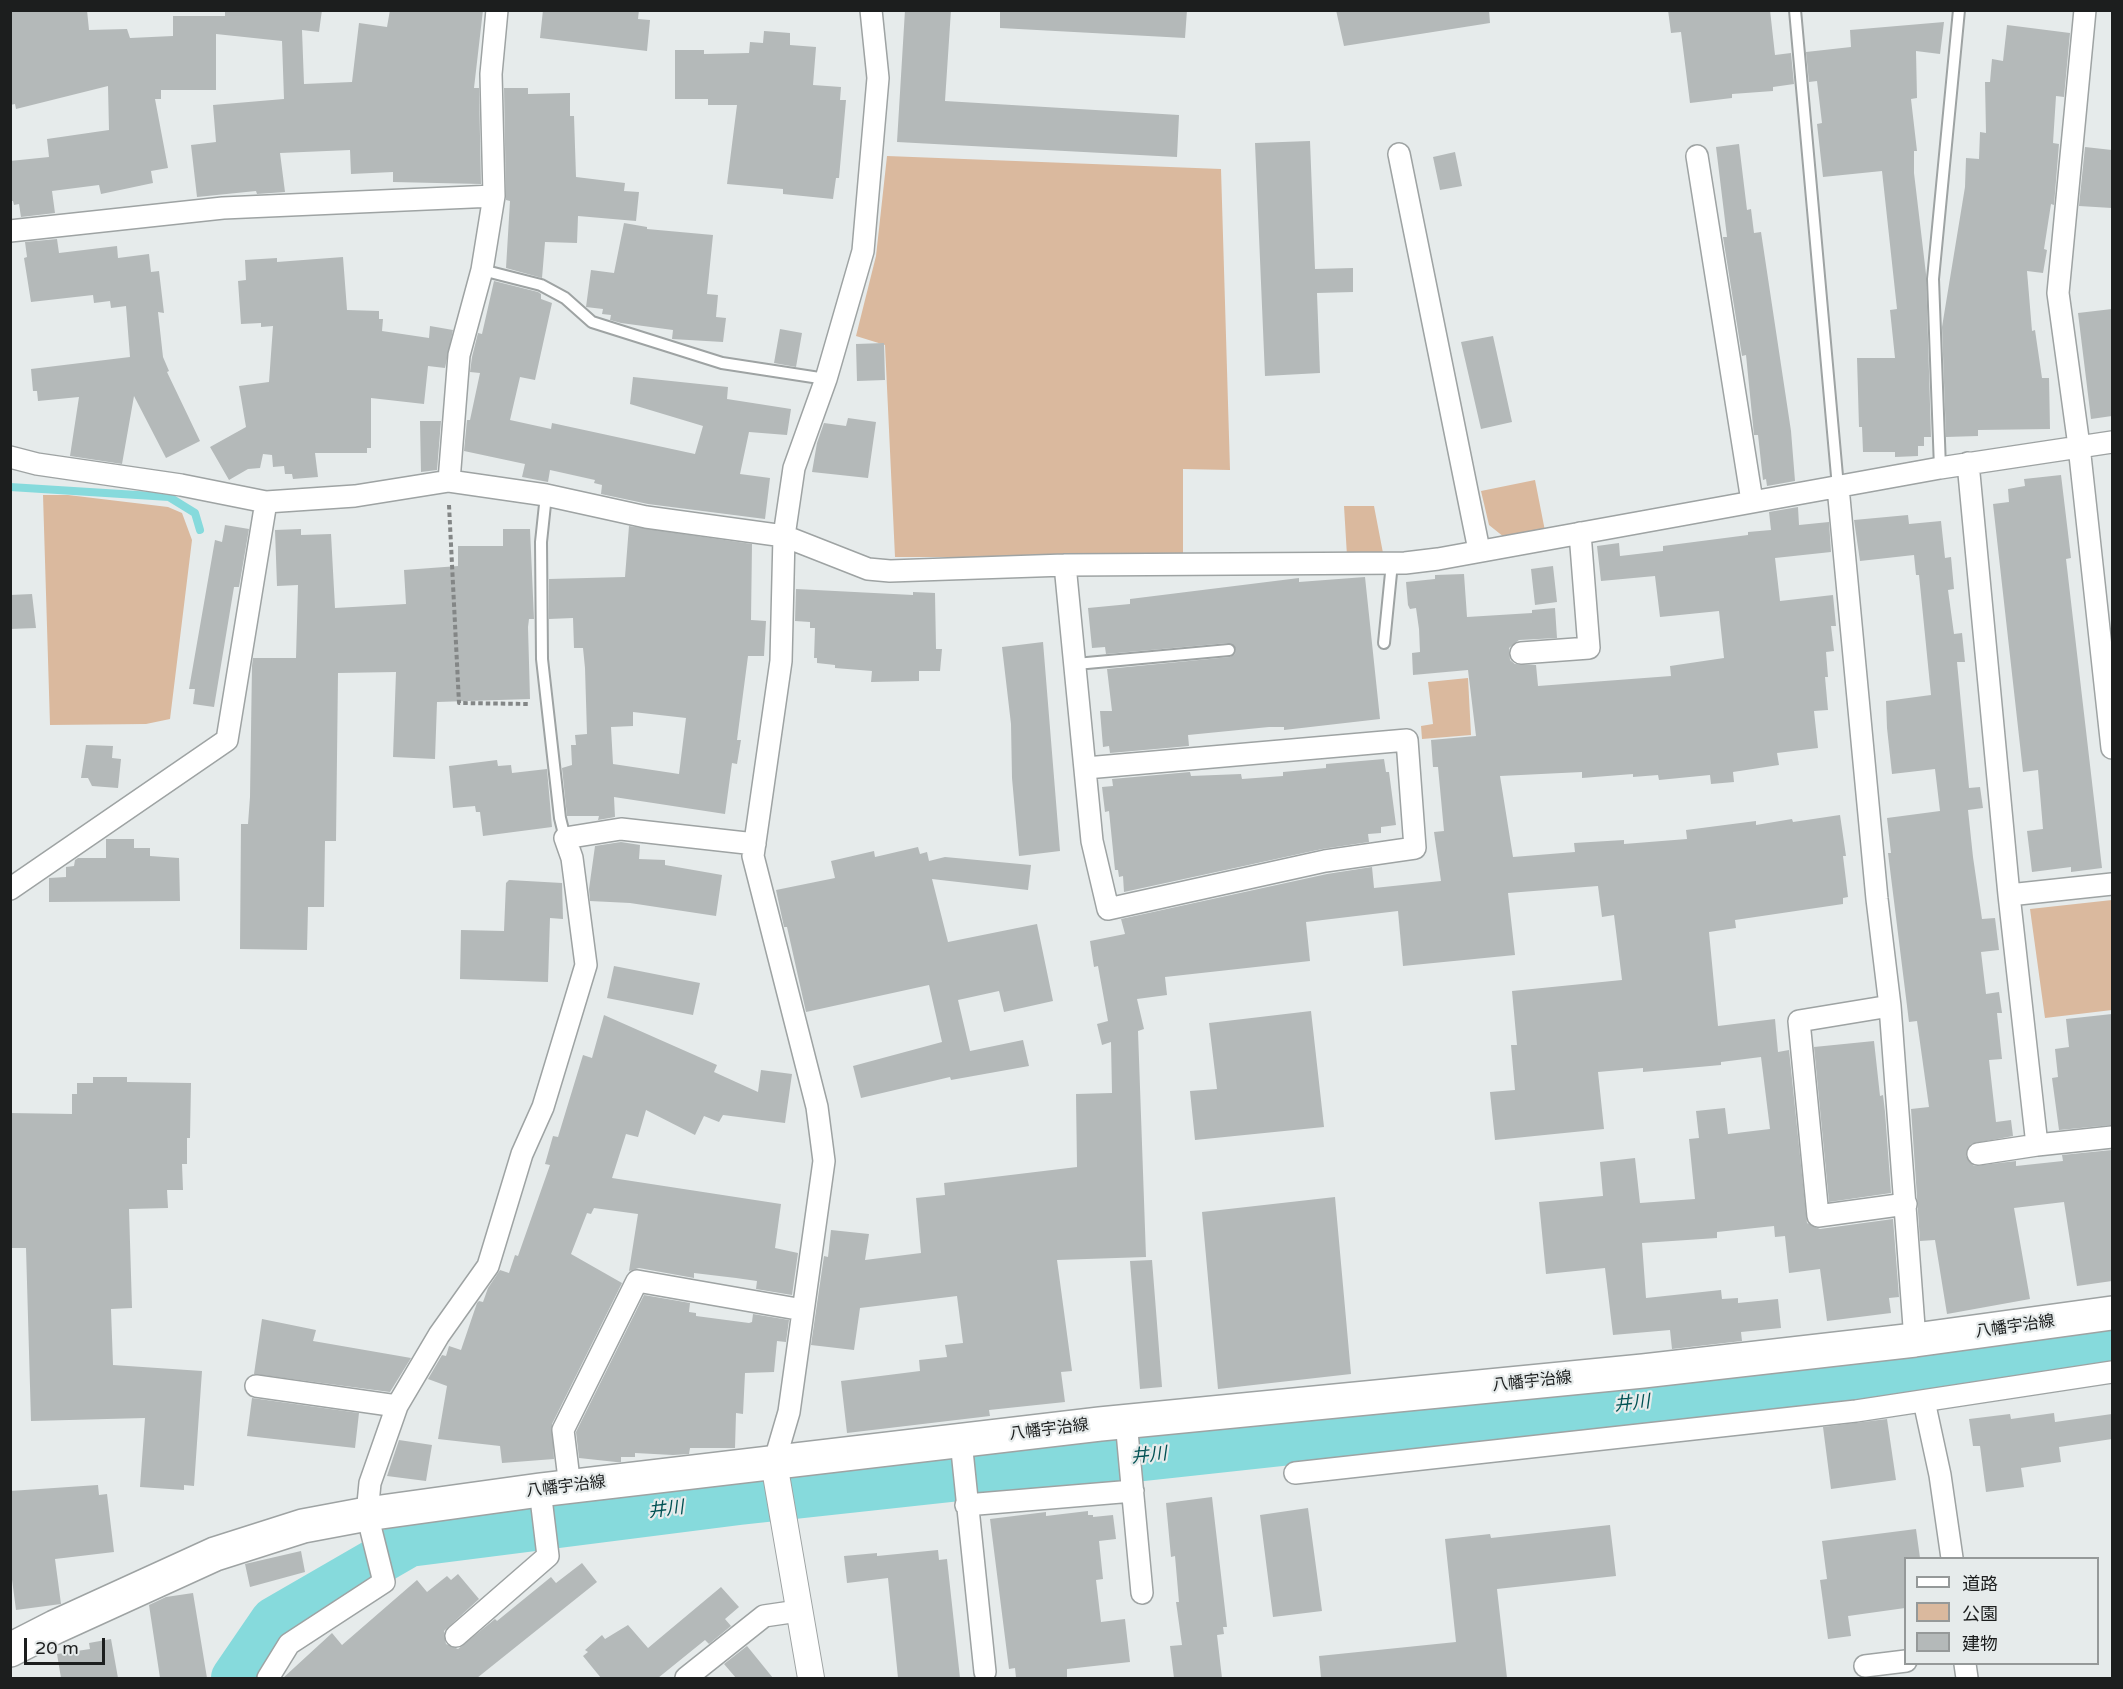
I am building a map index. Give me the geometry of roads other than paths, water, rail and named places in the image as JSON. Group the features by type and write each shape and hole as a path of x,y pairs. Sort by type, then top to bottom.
{"main road":[{"name":"八幡宇治線","path":"10,1650 215,1554 303,1526 369,1525 550,1495 774,1464 962,1451 1916,1340 2112,1313"}],"street":[{"path":"449,481 459,355 482,270 494,196 491,74 497,10"},
{"path":"811,1678 774,1464 789,1412 824,1161 817,1107 753,856 781,661 784,536 794,468 826,379 863,251 878,78 871,10"},
{"path":"2085,10 2058,293 2079,446 2112,748"},
{"path":"1399,154 1479,550"},
{"path":"1697,156 1752,501"},
{"path":"10,231 223,208 494,196"},
{"path":"10,457 49,466 181,485 266,502 355,496 449,481 546,495 646,517 784,536 868,569 890,571 1065,565 1392,563 1438,560 1479,550 1968,463 2112,442"},
{"path":"1968,463 2009,895 2037,1145"},
{"path":"1838,487 1876,899 1890,1006 1916,1340"},
{"path":"10,889 226,740 266,502"},
{"path":"1521,654 1589,648 1580,533"},
{"path":"1065,565 1092,841 1107,909 1325,861 1415,848 1407,740 1086,768"},
{"path":"268,1678 289,1644 384,1582 369,1525 370,1483 397,1406 439,1335 488,1266 522,1154 543,1107 586,965 572,858 565,838 621,829 755,844"},
{"path":"2009,895 2112,884"},
{"path":"1890,1006 1799,1021 1818,1216 1906,1204"},
{"path":"1978,1154 2112,1137"},
{"path":"456,1636 548,1556 550,1495 563,1430 637,1281 803,1310"},
{"path":"1294,1473 1924,1401 2112,1372"},
{"path":"256,1386 397,1406"},
{"path":"1924,1401 1940,1474 1952,1557"},
{"path":"1127,1432 1142,1593"},
{"path":"962,1451 985,1672"},
{"path":"966,1501 1133,1487"},
{"path":"686,1678 764,1616 798,1611"},
{"path":"1865,1666 1904,1661"}],"lane":[{"path":"1796,10 1838,487"},
{"path":"1940,468 1934,279 1959,10"},
{"path":"482,270 541,285 565,297 592,322 722,363 826,379"},
{"path":"546,495 541,565 542,659 560,818 565,838"},
{"path":"1384,643 1392,563"},
{"path":"1076,664 1229,650"}],"waterway":[{"path":"10,487 169,497 195,513 200,530"},
{"name":"井川","path":"235,1678 274,1621 409,1543 739,1501 1899,1375 2112,1344"}]}
